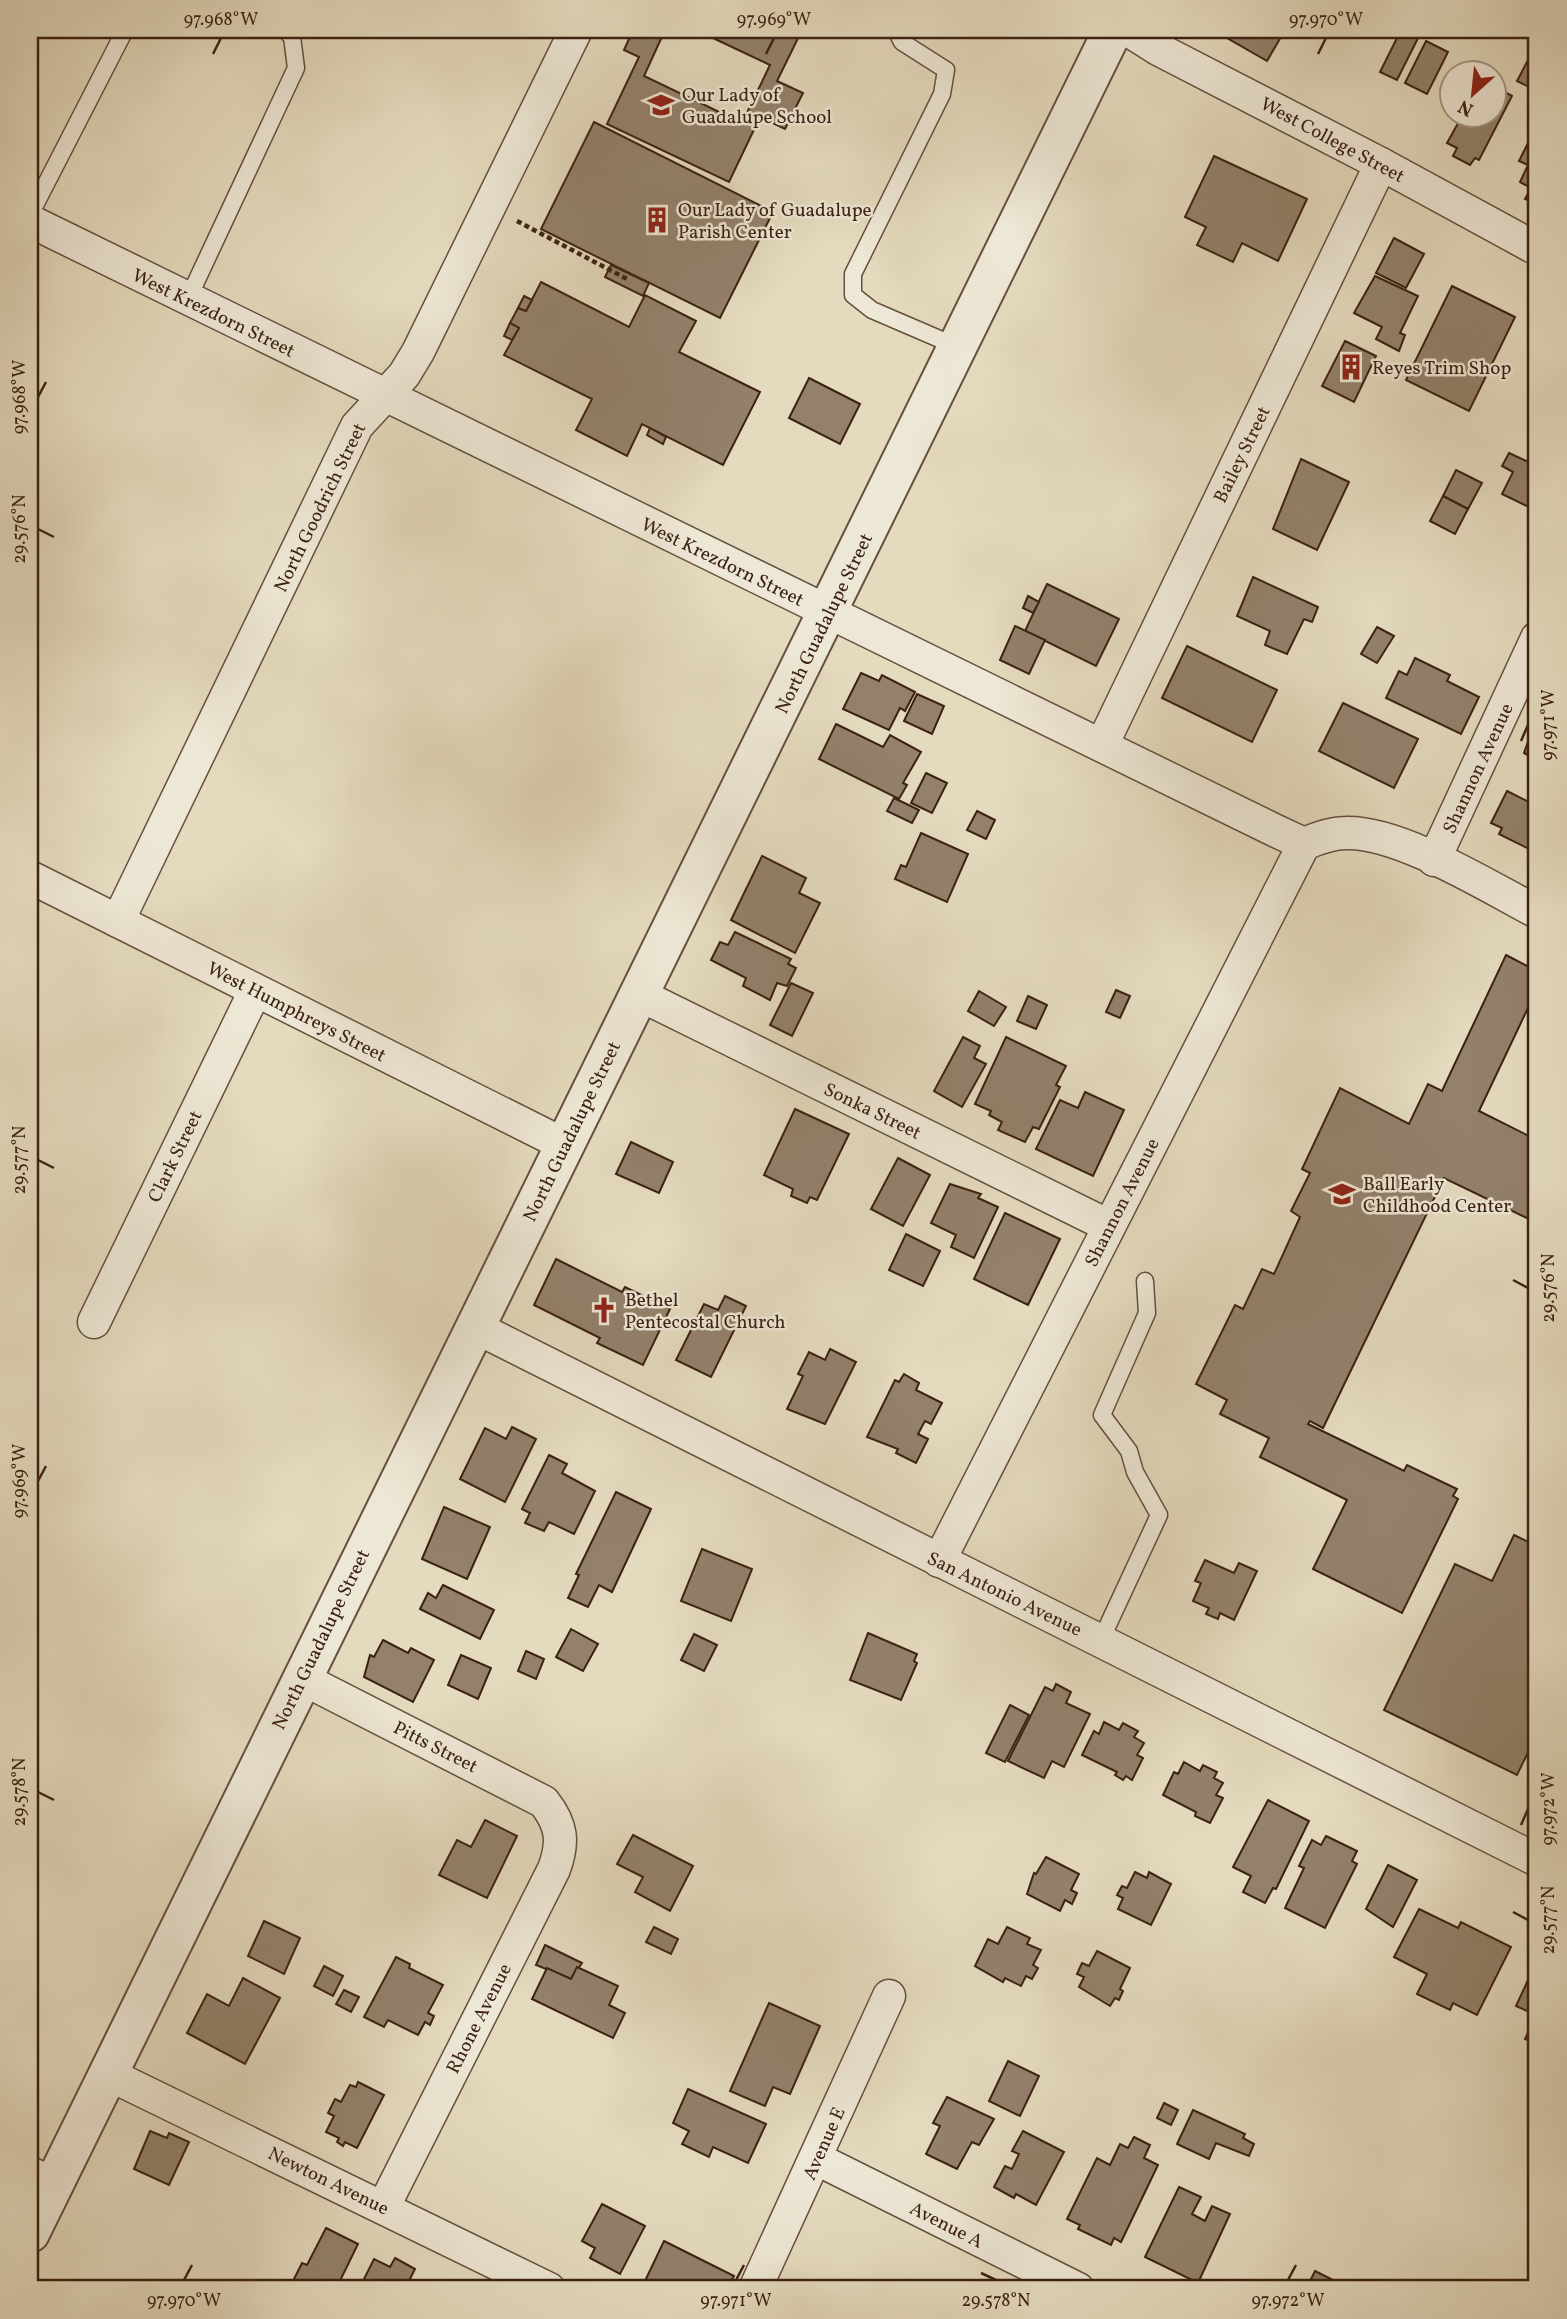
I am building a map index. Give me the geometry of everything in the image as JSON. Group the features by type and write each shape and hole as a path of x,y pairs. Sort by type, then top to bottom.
{"street":[{"name":"North Goodrich Street","path":"118,920 357,426 404,375 418,352 576,30"},
{"name":"North Guadalupe Street","path":"30,2233 42,2178 108,2074 473,1326 829,612 1113,30"},
{"name":"West College Street","path":"1128,30 1158,50 1381,164 1537,249"},
{"name":"Bailey Street","path":"1102,745 1381,164"},
{"name":"West Krezdorn Street","path":"30,221 1304,844"},
{"name":"Shannon Avenue","path":"1434,860 1537,638"},
{"path":"1304,844 1322,836 1347,832 1370,835 1434,860 1537,912"},
{"name":"Shannon Avenue","path":"939,1561 1304,844"},
{"name":"West Humphreys Street","path":"30,877 565,1145"},
{"name":"Clark Street","path":"94,1322 255,991"},
{"name":"Sonka Street","path":"638,995 1109,1226"},
{"name":"San Antonio Avenue","path":"473,1326 1537,1860"},
{"name":"Pitts Street","path":"301,1678 526,1791 544,1802 560,1827"},
{"name":"Rhone Avenue","path":"384,2206 554,1869 562,1840 560,1827"},
{"name":"Avenue E","path":"755,2289 817,2159 889,1996"},
{"name":"Newton Avenue","path":"108,2074 384,2206 549,2289"},
{"name":"Avenue A","path":"817,2159 1078,2289"}],"lane":[{"path":"30,215 125,30"},
{"path":"188,299 296,68 292,37 285,30"},
{"path":"896,30 902,41 946,70 942,94 853,274 853,295 872,310 958,347"},
{"path":"1101,1640 1158,1515 1135,1472 1129,1451 1102,1415 1147,1313 1145,1281"}],"path":[{"path":"510,218 627,279"}],"building":[{"name":"Our Lady of Guadalupe School","path":"633,30 665,30 644,76 742,123 770,65 696,30 802,30 777,81 803,93 785,129 760,117 729,182 607,124 639,57 624,50"},
{"path":"1213,30 1285,30 1267,61"},
{"path":"1401,30 1419,36 1397,80 1380,72"},
{"path":"1426,41 1448,52 1444,60 1438,60 1438,72 1427,94 1405,83"},
{"path":"1528,60 1537,65 1537,91 1517,81"},
{"name":"Our Lady of Guadalupe Parish Center","path":"594,122 773,212 720,318 541,229"},
{"path":"1537,125 1537,205 1525,199 1531,188 1520,182 1528,165 1519,161"},
{"path":"1454,130 1494,130 1479,160 1475,158 1470,165 1453,156 1457,148 1447,143"},
{"path":"1214,156 1307,199 1278,261 1242,243 1233,262 1197,245 1206,227 1185,217"},
{"path":"1394,238 1424,254 1406,288 1376,273"},
{"path":"611,265 649,283 643,296 605,277"},
{"path":"1375,276 1418,296 1400,333 1405,335 1399,351 1376,339 1382,327 1354,313"},
{"path":"541,282 629,327 645,295 696,321 679,352 760,392 723,465 642,424 627,456 576,430 592,399 504,355 519,328 510,323 518,308 526,311"},
{"path":"1452,286 1515,317 1469,411 1406,380"},
{"path":"524,296 532,300 526,311 518,308"},
{"path":"510,323 519,328 512,340 504,336"},
{"name":"Reyes Trim Shop","path":"1345,341 1376,356 1354,402 1322,386"},
{"path":"809,378 860,404 840,444 789,418"},
{"path":"650,428 666,437 663,444 647,435"},
{"path":"1509,453 1537,466 1537,511 1502,494 1513,472 1502,466"},
{"path":"1301,459 1349,482 1317,550 1273,529"},
{"path":"1456,470 1482,483 1468,509 1443,496"},
{"path":"1443,496 1468,509 1455,534 1430,521"},
{"path":"1253,577 1318,607 1312,622 1304,619 1287,654 1265,645 1270,631 1237,616"},
{"path":"1047,584 1119,619 1096,666 1025,631"},
{"path":"1028,596 1039,602 1033,613 1023,608"},
{"path":"1015,626 1045,640 1029,674 1000,660"},
{"path":"1377,627 1394,636 1377,663 1361,654"},
{"path":"1187,646 1277,690 1252,742 1162,698"},
{"path":"1415,658 1450,675 1447,681 1479,697 1461,734 1386,698 1399,671 1407,675"},
{"path":"861,673 879,681 882,675 915,692 905,711 900,708 889,730 843,709"},
{"path":"917,694 944,706 932,734 904,721"},
{"path":"1343,703 1418,739 1394,788 1319,751"},
{"path":"1537,716 1537,760 1524,753"},
{"path":"836,724 883,747 890,735 921,752 903,783 907,785 899,799 819,759"},
{"path":"926,773 947,783 932,813 911,803"},
{"path":"1507,791 1537,806 1537,853 1499,834 1502,828 1491,823"},
{"path":"894,798 919,810 912,823 887,811"},
{"path":"977,811 995,820 986,839 967,830"},
{"path":"921,833 968,854 947,902 895,879 901,865 906,867"},
{"path":"762,856 806,878 799,893 820,903 795,953 731,920"},
{"path":"735,932 791,959 788,964 796,968 787,986 777,983 770,1000 743,986 746,978 711,960 720,942 728,945"},
{"path":"1506,955 1537,971 1537,989 1479,1111 1537,1140 1537,1223 1444,1178 1323,1428 1310,1421 1308,1424 1404,1471 1407,1465 1457,1489 1453,1496 1458,1499 1402,1613 1313,1569 1347,1500 1260,1457 1269,1438 1220,1414 1227,1400 1196,1384 1235,1305 1243,1309 1262,1269 1274,1274 1300,1217 1291,1211 1310,1173 1302,1169 1340,1088 1409,1124 1428,1084 1442,1091"},
{"path":"791,983 813,993 792,1036 770,1025"},
{"path":"1116,990 1130,996 1120,1018 1106,1012"},
{"path":"979,991 1006,1007 994,1026 968,1011"},
{"path":"1028,996 1047,1005 1036,1029 1017,1021"},
{"path":"963,1037 980,1046 974,1058 986,1064 962,1107 934,1091"},
{"path":"1006,1037 1066,1066 1056,1085 1060,1087 1039,1129 1033,1127 1025,1142 998,1130 1002,1122 989,1115 991,1111 975,1104"},
{"path":"1085,1092 1124,1110 1093,1176 1036,1149 1060,1100 1078,1108"},
{"path":"795,1109 849,1134 817,1200 810,1197 807,1203 791,1196 793,1189 764,1175"},
{"path":"631,1142 673,1162 659,1193 616,1174"},
{"path":"898,1158 930,1175 903,1226 871,1209"},
{"path":"950,1184 981,1194 978,1198 998,1207 974,1258 951,1247 956,1235 931,1223"},
{"path":"1005,1213 1060,1239 1028,1305 974,1279"},
{"path":"906,1234 940,1251 923,1286 889,1270"},
{"path":"556,1259 622,1292 625,1287 670,1309 643,1365 597,1343 600,1338 534,1305"},
{"path":"725,1296 746,1306 711,1377 676,1360 704,1304 718,1310"},
{"path":"830,1349 856,1362 825,1424 787,1409 803,1376 798,1374 809,1352 825,1360"},
{"path":"904,1374 919,1383 916,1390 942,1403 931,1424 925,1421 918,1434 928,1439 916,1463 896,1453 898,1449 867,1437 895,1380 899,1382"},
{"path":"512,1427 536,1439 505,1502 460,1479 485,1428 506,1439"},
{"path":"549,1455 567,1464 562,1473 595,1491 574,1534 549,1522 544,1531 525,1523 530,1513 522,1509"},
{"path":"616,1492 651,1509 612,1592 599,1585 588,1607 568,1598 579,1575 576,1574"},
{"path":"444,1507 490,1527 467,1579 422,1559"},
{"path":"1514,1535 1537,1546 1537,1734 1517,1775 1384,1710 1455,1564 1492,1581"},
{"path":"702,1549 752,1569 731,1621 681,1601"},
{"path":"1205,1560 1234,1573 1239,1563 1257,1571 1234,1620 1220,1613 1218,1619 1206,1614 1209,1608 1193,1601 1201,1583 1195,1581"},
{"path":"443,1585 494,1610 480,1639 420,1609 428,1593 436,1598"},
{"path":"571,1629 598,1644 583,1671 556,1657"},
{"path":"868,1633 917,1654 914,1661 917,1663 901,1700 850,1680"},
{"path":"694,1634 717,1645 704,1671 681,1660"},
{"path":"383,1640 408,1653 411,1648 434,1660 413,1702 364,1677 370,1655 374,1657"},
{"path":"526,1651 544,1659 536,1679 518,1671"},
{"path":"461,1655 491,1668 478,1699 448,1685"},
{"path":"1056,1684 1071,1692 1066,1703 1090,1714 1064,1767 1052,1761 1044,1778 1008,1761 1045,1687 1053,1691"},
{"path":"1010,1705 1029,1715 1005,1762 986,1753"},
{"path":"1104,1722 1119,1730 1123,1723 1138,1731 1134,1737 1144,1743 1137,1755 1143,1758 1132,1780 1126,1776 1123,1780 1115,1775 1117,1772 1082,1755 1094,1731 1099,1734"},
{"path":"1184,1762 1200,1771 1203,1765 1217,1772 1214,1778 1223,1783 1216,1795 1223,1798 1210,1823 1195,1816 1196,1812 1163,1795 1174,1772 1178,1774"},
{"path":"1268,1800 1309,1821 1276,1889 1273,1888 1265,1903 1243,1892 1251,1876 1233,1867"},
{"path":"485,1820 517,1836 487,1898 439,1875 457,1840 471,1847"},
{"path":"633,1835 693,1866 670,1911 635,1892 643,1877 617,1864"},
{"path":"1326,1836 1357,1851 1352,1861 1357,1864 1325,1928 1285,1908 1304,1868 1299,1866 1312,1840 1321,1845"},
{"path":"1046,1857 1079,1874 1071,1890 1077,1893 1072,1904 1065,1900 1060,1911 1027,1894 1034,1873 1036,1874"},
{"path":"1388,1865 1417,1880 1393,1927 1366,1909"},
{"path":"1135,1872 1147,1878 1149,1872 1171,1884 1151,1925 1118,1909 1123,1898 1117,1895 1122,1886 1127,1888"},
{"path":"1419,1909 1458,1928 1461,1922 1511,1947 1477,2015 1453,2003 1450,2010 1417,1994 1427,1974 1394,1957"},
{"path":"264,1921 300,1938 284,1974 248,1956"},
{"path":"654,1927 678,1939 671,1954 646,1942"},
{"path":"1007,1927 1030,1938 1027,1944 1041,1950 1033,1965 1038,1968 1032,1979 1026,1976 1021,1986 1005,1978 1003,1982 975,1966 988,1939 998,1944"},
{"path":"545,1945 582,1963 571,1979 536,1965"},
{"path":"1097,1951 1130,1968 1120,1989 1123,1991 1119,2000 1115,1998 1110,2006 1079,1987 1084,1977 1077,1974 1082,1963 1089,1966"},
{"path":"396,1957 410,1964 409,1968 443,1985 428,2013 434,2016 430,2025 425,2022 418,2035 388,2020 384,2027 364,2017"},
{"path":"324,1966 343,1976 333,1996 314,1986"},
{"path":"577,1967 618,1986 609,2005 625,2013 613,2038 532,1999 547,1968 571,1979"},
{"path":"1534,1967 1537,1969 1537,2045 1525,2039 1536,2015 1516,2006"},
{"path":"243,1978 280,1998 245,2064 187,2033 207,1994 229,2006"},
{"path":"344,1990 359,1997 351,2012 336,2004"},
{"path":"769,2003 820,2026 790,2094 773,2087 765,2106 730,2091"},
{"path":"1008,2061 1039,2076 1020,2116 989,2101"},
{"path":"358,2082 384,2095 357,2148 345,2142 343,2146 337,2142 339,2138 326,2132 334,2116 328,2113 335,2099 341,2102 350,2085 356,2087"},
{"path":"688,2089 766,2124 748,2163 713,2147 709,2157 682,2144 689,2131 673,2123"},
{"path":"947,2097 994,2119 979,2145 972,2142 957,2169 926,2154 940,2126 933,2123"},
{"path":"1164,2103 1178,2110 1171,2125 1157,2118"},
{"path":"1193,2110 1245,2134 1243,2138 1254,2144 1249,2156 1216,2143 1209,2159 1177,2144"},
{"path":"150,2131 167,2138 169,2133 189,2142 169,2185 134,2169"},
{"path":"1023,2131 1064,2152 1036,2205 1016,2194 1014,2198 994,2187 1005,2166 1012,2169 1019,2154 1012,2151"},
{"path":"1134,2137 1150,2145 1144,2158 1158,2165 1121,2242 1114,2238 1111,2245 1078,2229 1080,2225 1067,2219 1097,2158 1110,2165 1120,2144 1128,2148"},
{"path":"1179,2187 1201,2197 1192,2214 1205,2221 1212,2206 1230,2214 1198,2283 1145,2257"},
{"path":"602,2204 645,2226 620,2274 590,2258 595,2248 582,2241"},
{"path":"326,2228 358,2244 336,2289 308,2289 293,2281 302,2263 307,2265"},
{"path":"664,2241 734,2276 727,2289 657,2289 644,2283"},
{"path":"395,2258 415,2269 405,2289 359,2289 374,2259 390,2267"},
{"path":"1315,2271 1351,2289 1306,2289"},
{"path":"1453,2281 1472,2288 1472,2289 1449,2289"}],"place":[{"name":"Our Lady of Guadalupe School","path":"661,105"},
{"name":"Our Lady of Guadalupe Parish Center","path":"657,220"},
{"name":"Reyes Trim Shop","path":"1351,367"},
{"name":"Ball Early Childhood Center","path":"1342,1194"},
{"name":"Bethel Pentecostal Church","path":"604,1310"}]}
